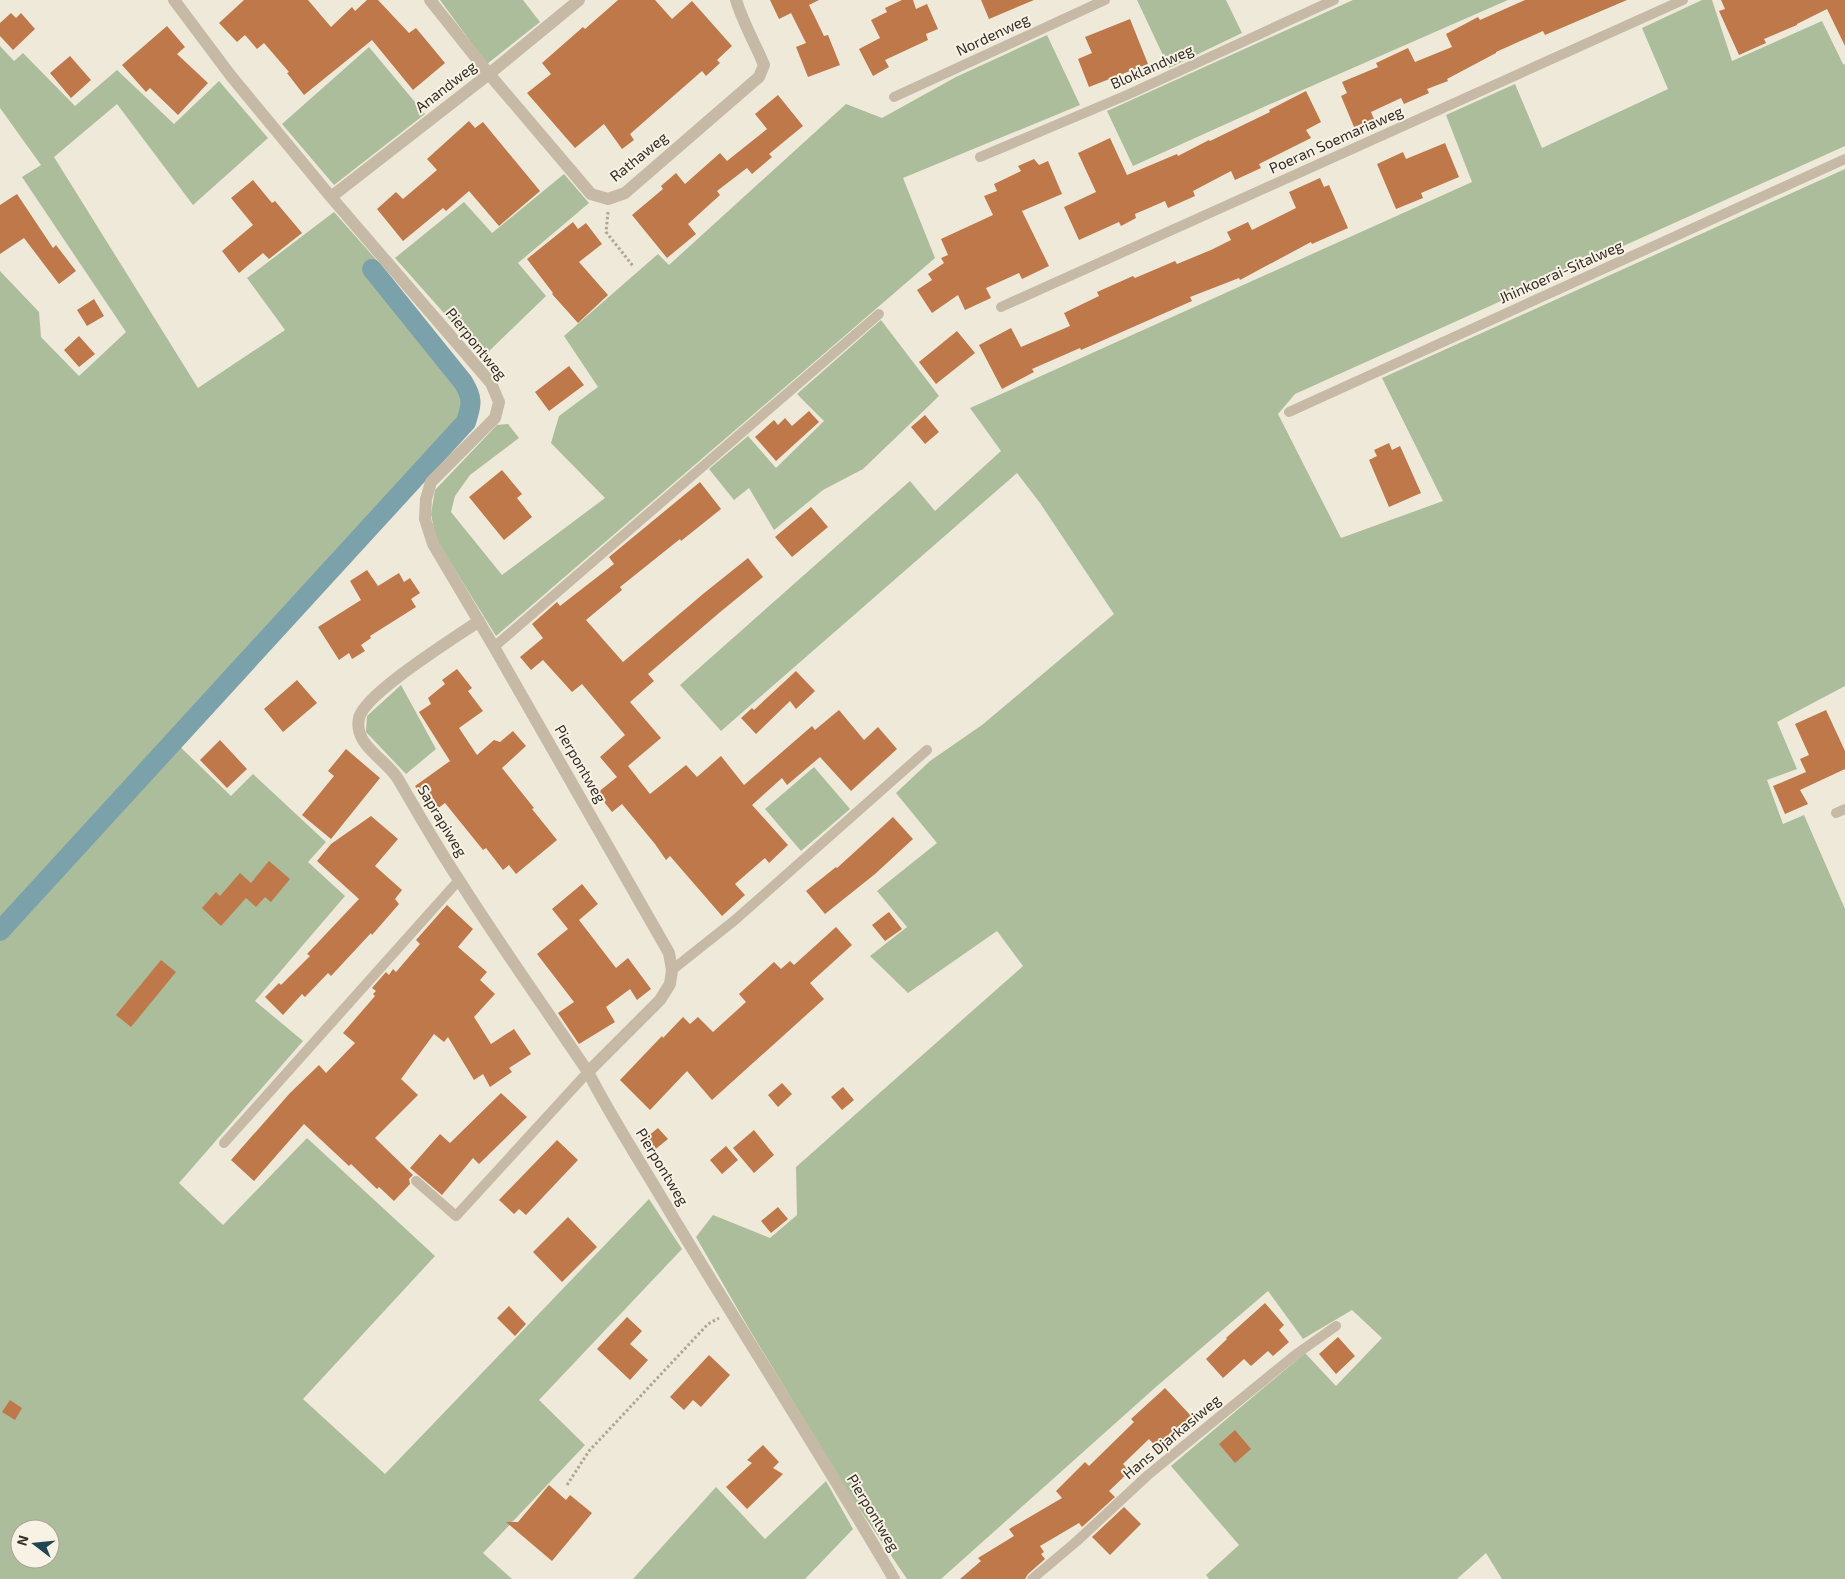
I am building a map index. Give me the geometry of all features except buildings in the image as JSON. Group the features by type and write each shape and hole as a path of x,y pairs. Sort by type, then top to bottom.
{"street":[{"name":"Pierpontweg","path":"174,0 231,76 331,197 491,383 499,402 495,418 431,482 426,500 425,519 433,544 669,953 672,970"},
{"name":"Rathaweg","path":"430,0 489,74 591,194 608,199 626,193 759,77 764,65 742,18 736,0"},
{"name":"Anandweg","path":"331,197 489,74 579,0"},
{"name":"Saprapiweg","path":"479,621 402,674 376,695 361,712 358,725 367,746 392,769 458,880 588,1072"},
{"path":"588,1072 660,1000 670,984 672,970"},
{"name":"Pierpontweg","path":"588,1072 610,1113 730,1312 855,1512 894,1579"}],"lane":[{"name":"Nordenweg","path":"894,97 1105,0"},
{"name":"Bloklandweg","path":"980,157 1127,95 1334,0"},
{"name":"Poeran Soemariaweg","path":"1001,307 1683,0"},
{"name":"Jhinkoerai-Sitalweg","path":"1288,412 1845,159"},
{"path":"494,647 879,314"},
{"path":"672,970 735,920 927,750"},
{"path":"224,1143 458,880"},
{"path":"416,1181 456,1216 588,1072"},
{"name":"Hans Djarkasiweg","path":"1032,1579 1077,1542 1148,1475 1295,1355 1336,1326"}],"path":[{"path":"608,199 606,232 633,266"},
{"path":"567,1484 589,1451 628,1407 708,1324 730,1312"}],"green space":[{"path":"440,0 523,0 540,22 487,64"},
{"path":"1137,0 1226,0 1242,33 1169,68"},
{"path":"1353,0 1508,0 1133,166 1107,111"},
{"path":"1702,0 1712,0 1732,61 1822,21 1845,65 1845,146 1295,394 1278,414 1341,538 1443,501 1382,378 1845,169 1845,686 1777,722 1797,769 1767,780 1783,824 1804,815 1845,909 1845,1579 1502,1579 1486,1553 1457,1579 1209,1579 1206,1575 1239,1545 1171,1466 1305,1353 1336,1386 1382,1338 1352,1310 1303,1339 1268,1291 1157,1386 941,1579 907,1579 848,1492 696,1237 713,1215 770,1238 797,1215 796,1167 1023,966 997,931 908,993 870,956 907,927 877,891 937,843 896,793 930,761 982,725 1114,614 1040,503 1017,473 721,731 680,685 910,481 935,511 1001,451 970,408 1472,182 1446,115 1515,84 1542,148 1668,89 1642,28"},
{"path":"1047,35 1080,105 903,178 935,258 496,636 436,539 431,514 435,490 497,425 508,424 519,438 470,475 455,496 451,512 502,575 605,498 551,443 559,416 598,387 564,336 658,254 669,265 846,104 882,118 956,77"},
{"path":"0,46 14,61 23,53 75,106 117,70 174,124 219,81 268,138 193,205 117,104 54,157 198,388 285,330 247,278 334,212 380,264 372,269 469,392 471,401 466,422 174,741 231,796 253,774 326,842 308,862 345,896 255,1001 303,1041 179,1183 223,1225 307,1138 435,1256 303,1399 385,1474 649,1199 682,1249 539,1400 585,1445 483,1553 512,1579 0,1579 0,271 39,312 41,337 79,376 126,332 22,177 41,165 0,108"},
{"path":"369,47 425,114 334,185 282,124"},
{"path":"564,174 589,203 518,263 546,296 483,357 395,258 464,202 492,233"},
{"path":"881,320 939,396 863,469 823,490 774,530 749,488 734,500 709,469 748,436 776,468 824,421 797,394"},
{"path":"401,685 436,749 406,774 366,732 367,716"},
{"path":"814,767 850,809 801,851 765,809"},
{"path":"826,1481 853,1529 805,1579 633,1579 716,1487 765,1539"}],"waterway":[{"path":"0,931 466,422 471,401 469,392 463,382 372,269"}]}
